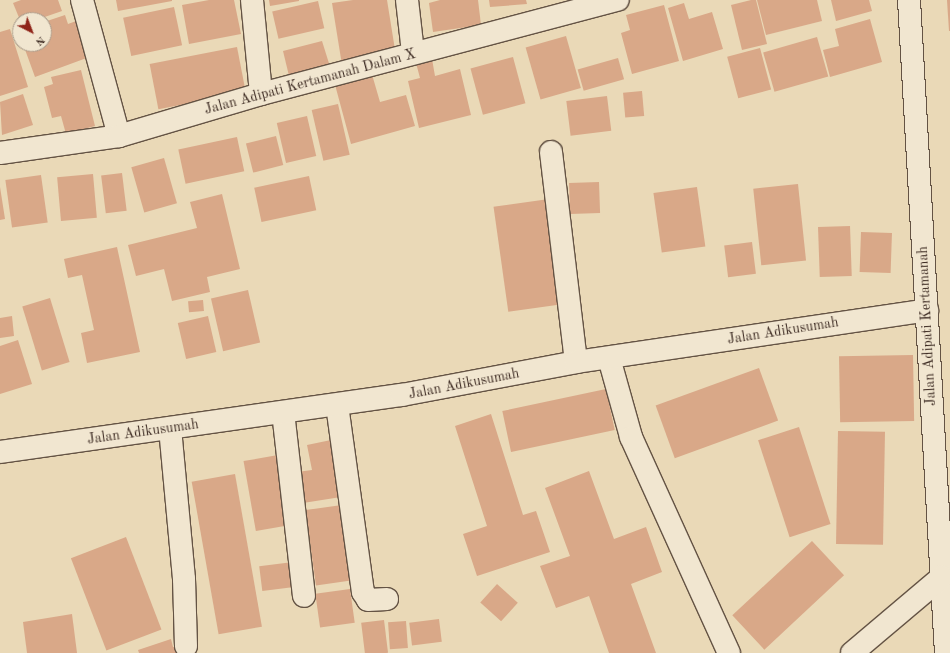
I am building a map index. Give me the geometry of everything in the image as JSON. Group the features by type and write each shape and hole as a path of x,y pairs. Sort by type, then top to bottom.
{"street":[{"path":"82,0 119,136"},
{"path":"252,0 261,94"},
{"path":"407,0 413,53"},
{"name":"Jalan Adipati Kertamanah Dalam X","path":"0,153 119,136 261,94 413,53 563,7 618,0"},
{"name":"Jalan Adipati Kertamanah","path":"908,0 926,310 945,552 942,578 946,653"},
{"path":"551,152 576,362"},
{"name":"Jalan Adikusumah","path":"0,452 402,396 576,362 926,310"},
{"path":"609,358 631,437 729,653"},
{"path":"337,405 362,592 368,600 387,599"},
{"path":"283,412 304,596"},
{"path":"170,428 184,579 186,646"},
{"path":"852,653 942,578"}],"building":[{"path":"21,0 58,0 62,11 52,14 52,12 17,12 13,3"},
{"path":"116,0 172,0 172,1 118,11"},
{"path":"209,0 234,0 241,34 189,44 182,5"},
{"path":"269,0 299,0 299,1 270,6"},
{"path":"353,0 387,0 396,56 342,65 332,3"},
{"path":"440,0 478,0 481,25 433,32 429,3"},
{"path":"489,0 526,0 527,4 490,7"},
{"path":"756,0 767,44 742,50 731,5"},
{"path":"757,0 817,0 822,21 766,35"},
{"path":"831,0 869,0 872,11 836,21"},
{"path":"947,0 950,0 950,31 949,31"},
{"path":"318,1 324,28 279,39 272,12"},
{"path":"684,3 689,19 712,12 723,49 683,61 668,8"},
{"path":"664,5 679,61 632,74 621,33 630,30 626,15"},
{"path":"174,7 182,45 131,56 123,18"},
{"path":"65,15 68,24 79,20 92,56 35,77 26,52 52,52 52,19"},
{"path":"870,19 882,62 830,77 823,50 839,46 835,29"},
{"path":"10,29 12,35 12,52 17,52 28,87 0,96 0,32"},
{"path":"566,36 581,88 541,99 526,48"},
{"path":"817,37 828,76 774,92 763,52"},
{"path":"322,41 332,73 290,80 283,51"},
{"path":"237,47 246,92 158,109 150,64"},
{"path":"760,48 771,90 738,98 727,57"},
{"path":"513,57 525,103 483,115 470,68"},
{"path":"618,58 624,79 584,91 578,70"},
{"path":"432,59 435,76 460,69 471,115 419,128 408,81 420,78 416,63"},
{"path":"81,70 95,126 66,134 61,116 52,118 44,87 53,84 51,77"},
{"path":"371,71 380,102 406,95 415,126 351,144 334,81"},
{"path":"642,91 644,116 625,118 623,93"},
{"path":"23,94 33,125 2,135 0,102"},
{"path":"607,96 611,131 571,136 566,101"},
{"path":"338,104 350,155 323,161 312,110"},
{"path":"307,116 316,156 286,163 277,123"},
{"path":"276,136 283,165 253,173 246,143"},
{"path":"237,137 244,171 186,184 178,149"},
{"path":"164,158 177,203 144,213 131,167"},
{"path":"122,173 127,211 106,213 101,176"},
{"path":"93,174 97,218 61,221 57,177"},
{"path":"41,175 48,223 12,228 5,180"},
{"path":"309,176 316,210 262,222 254,188"},
{"path":"599,182 600,213 570,214 569,183"},
{"path":"798,184 806,261 761,265 753,189"},
{"path":"0,187 5,219 0,220"},
{"path":"697,187 705,246 662,253 653,193"},
{"path":"222,194 240,269 207,277 210,292 172,301 164,269 136,276 128,245 197,228 190,202"},
{"path":"549,199 564,304 508,312 494,207"},
{"path":"850,226 852,276 820,277 818,227"},
{"path":"861,232 892,233 891,273 860,272"},
{"path":"752,242 756,274 728,277 724,245"},
{"path":"117,247 140,352 87,363 81,333 94,330 82,275 68,278 64,259"},
{"path":"248,290 260,343 223,351 211,299"},
{"path":"50,298 70,362 42,371 22,306"},
{"path":"203,300 204,311 189,312 188,301"},
{"path":"12,316 14,336 0,338 0,318"},
{"path":"208,316 216,352 186,359 178,323"},
{"path":"18,340 32,384 0,394 0,346"},
{"path":"913,355 914,421 840,422 839,356"},
{"path":"759,368 778,421 675,458 656,406"},
{"path":"606,389 615,430 511,452 502,411"},
{"path":"491,414 523,515 536,511 550,552 477,576 463,534 487,526 455,426"},
{"path":"799,427 831,524 790,537 758,440"},
{"path":"838,431 885,432 883,545 836,544"},
{"path":"331,440 341,497 303,503 297,472 312,470 307,445"},
{"path":"278,455 290,525 256,531 244,461"},
{"path":"589,471 614,539 646,527 662,572 631,584 656,653 609,653 589,596 556,608 540,566 570,556 545,488"},
{"path":"235,474 262,627 219,634 192,482"},
{"path":"349,504 360,579 316,585 305,510"},
{"path":"126,537 161,629 106,651 71,558"},
{"path":"812,541 844,575 764,650 732,615"},
{"path":"293,562 296,587 262,591 259,566"},
{"path":"497,584 518,603 501,621 480,603"},
{"path":"350,589 355,623 320,628 315,594"},
{"path":"72,614 77,653 27,653 23,622"},
{"path":"439,619 442,642 412,645 409,623"},
{"path":"384,620 388,653 365,653 361,623"},
{"path":"406,621 408,648 390,649 388,622"},
{"path":"171,639 173,647 178,646 181,653 139,653 138,650"}]}
